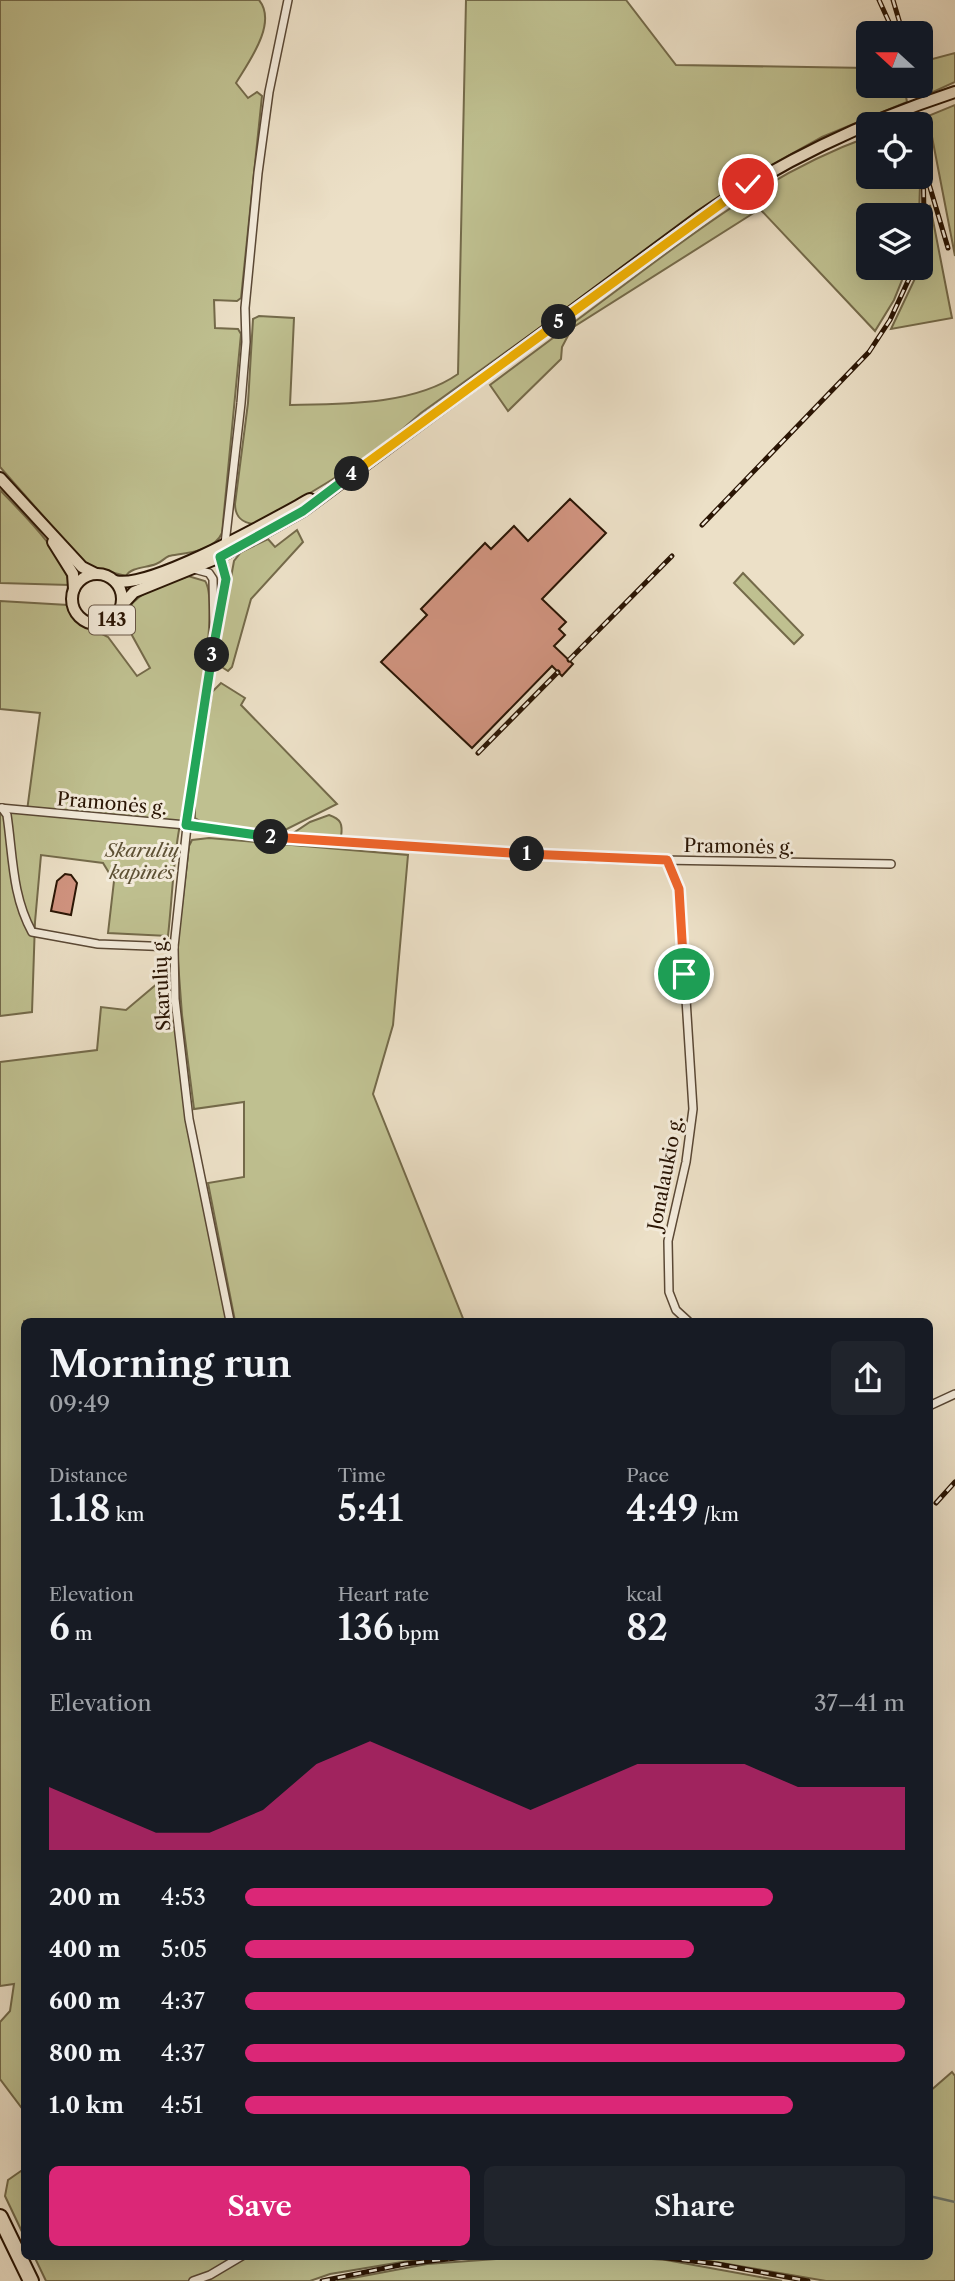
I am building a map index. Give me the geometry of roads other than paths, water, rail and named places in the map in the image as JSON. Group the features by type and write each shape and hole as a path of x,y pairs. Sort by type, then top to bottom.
{"highway":[{"path":"0,2217 31,2281"}],"main road":[{"name":"143","path":"48,533 73,573 75,610 84,621 110,621 134,592 220,557 303,511 748,184 844,133 955,92"},
{"name":"143","path":"0,478 82,567 115,581 131,583 225,544 340,482"},
{"name":"143","path":"74,589 83,578 96,574"},
{"name":"143","path":"115,581 122,592 122,605"}],"street":[{"path":"225,544 241,403 246,342 245,308 258,173 269,92 288,0"},
{"path":"207,552 220,557"},
{"name":"Skarulių g.","path":"220,557 226,579 186,825 174,947 175,999 189,1119 229,1318"},
{"name":"Skarulių g.","path":"194,569 202,569 213,579 214,642"},
{"path":"1,808 7,815 16,889 22,913 32,932 98,944 174,947"},
{"name":"Pramonės g.","path":"1,808 186,825 250,835 601,859 891,864"},
{"name":"Jonalaukio g.","path":"667,860 679,889 694,1109 686,1162 668,1241 669,1292 676,1310 685,1318"},
{"path":"933,1404 955,1394"},
{"path":"193,2281 210,2275 235,2260"}],"waterway":[{"path":"933,2197 955,2202"}],"railway":[{"path":"879,0 889,21"},
{"path":"893,0 899,21"},
{"path":"924,189 924,203"},
{"path":"930,189 948,248"},
{"path":"702,525 869,352 890,320 908,280"},
{"path":"569,660 672,556"},
{"path":"478,753 558,672"},
{"path":"936,1503 955,1482"},
{"path":"322,2281 405,2264 440,2260"},
{"path":"684,2260 808,2281"}],"park label":[{"name":"Skarulių kapinės","path":"142,861"}]}
